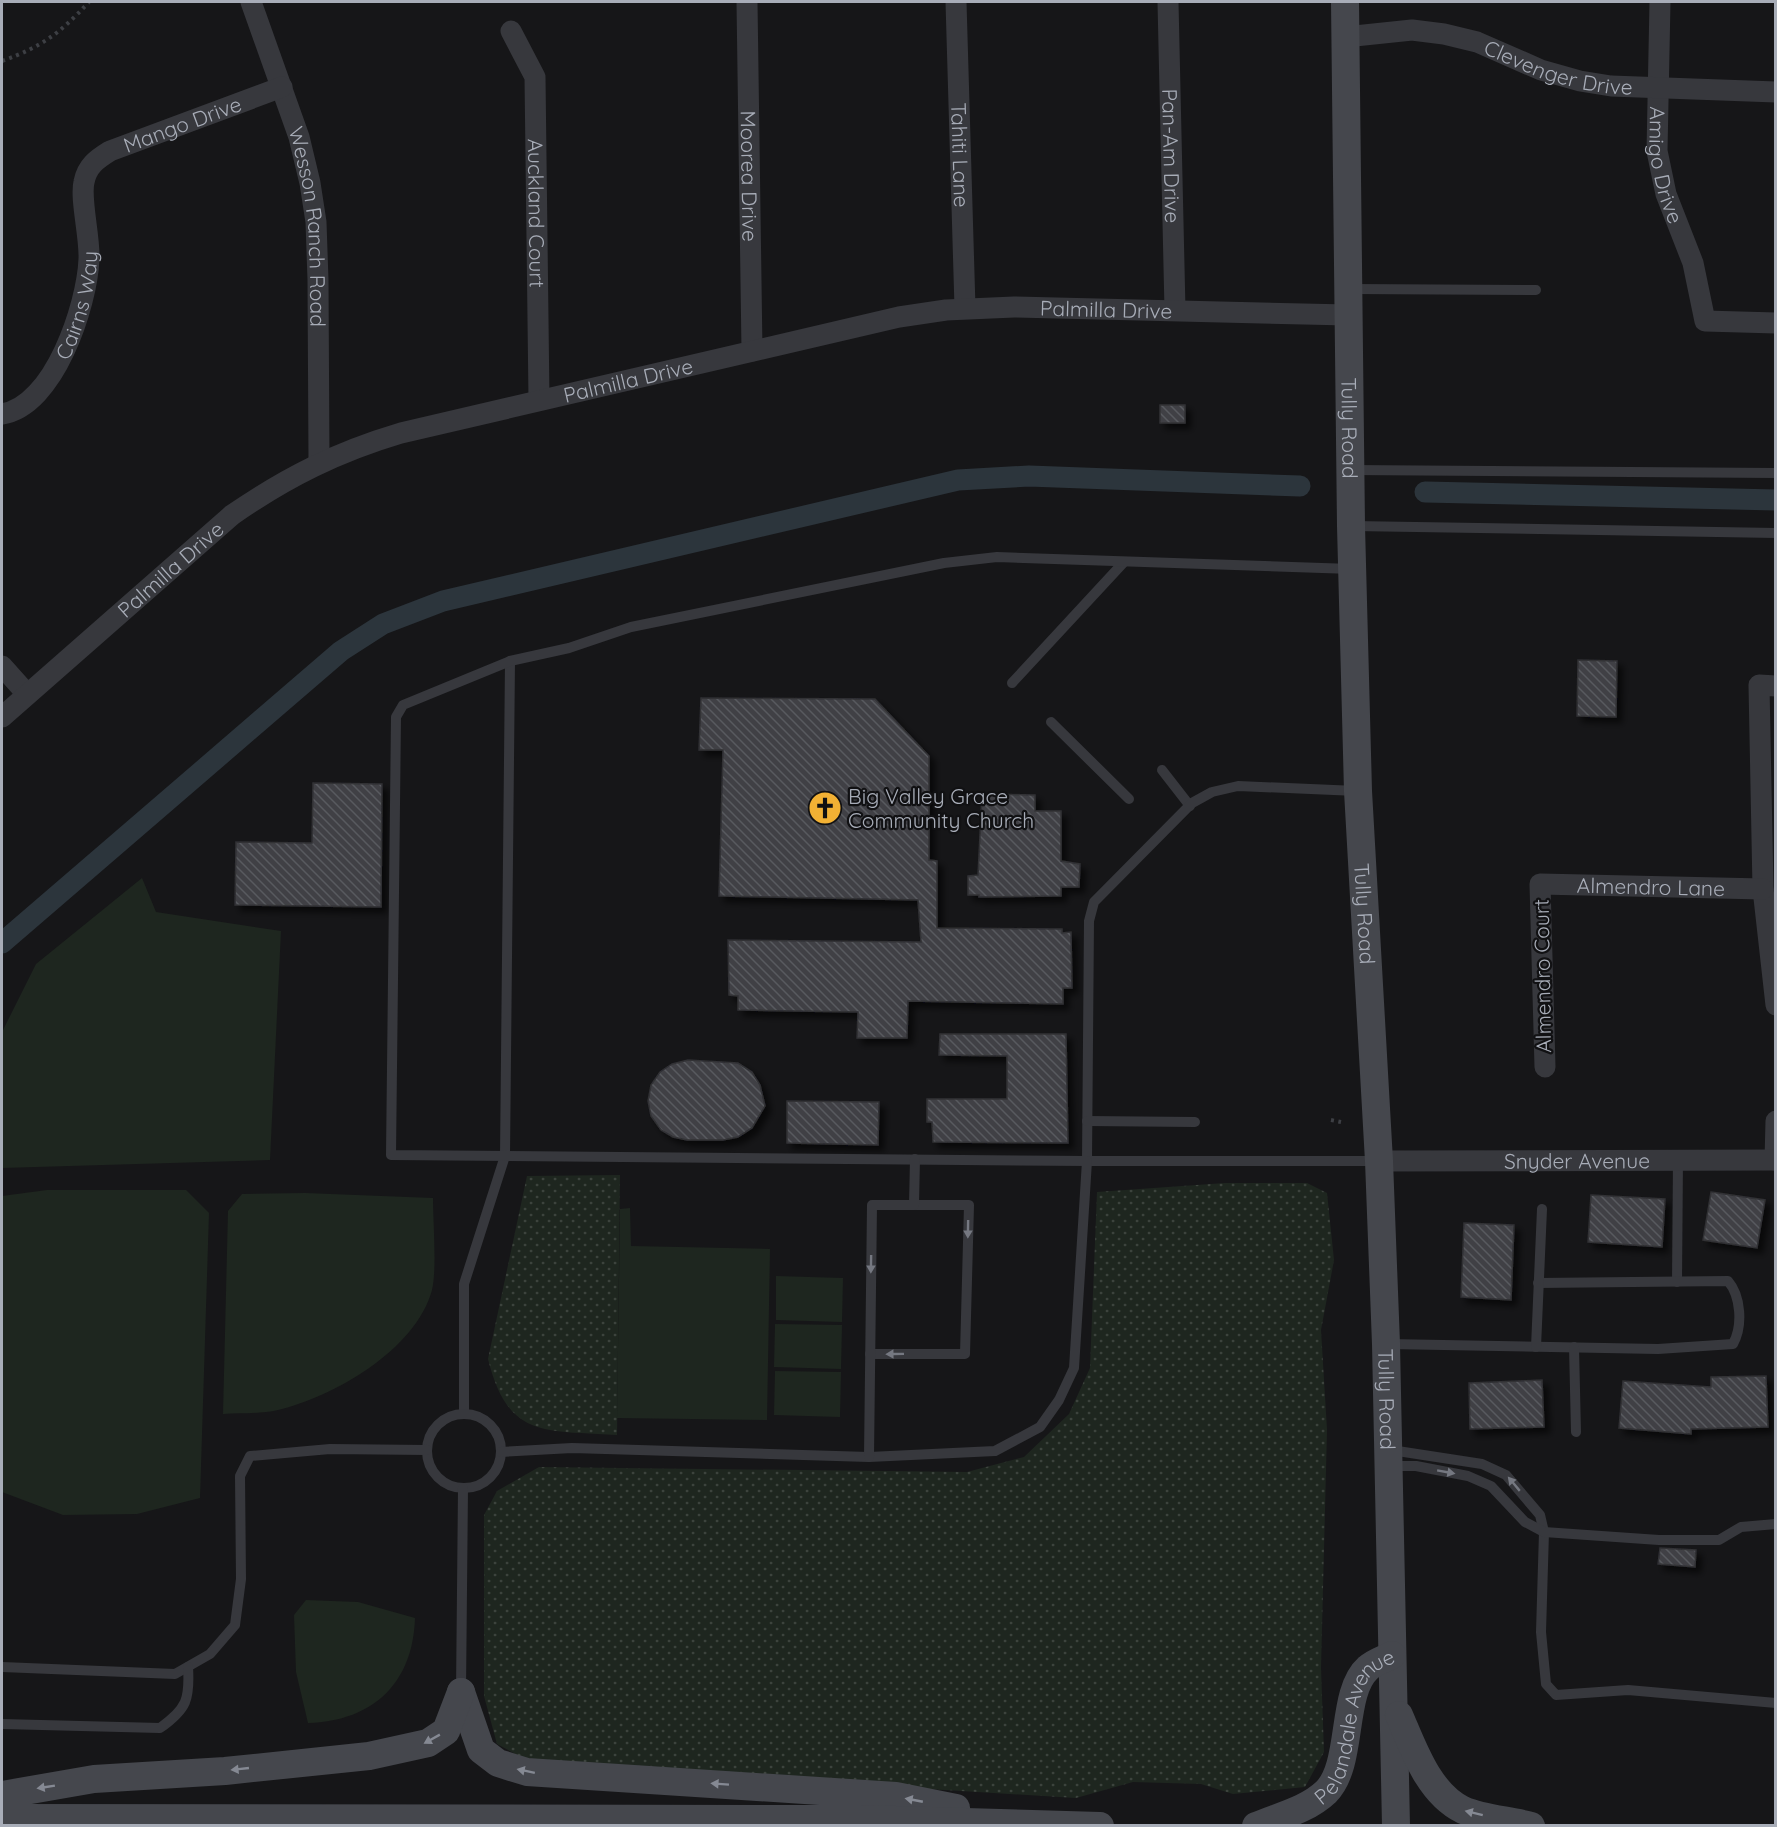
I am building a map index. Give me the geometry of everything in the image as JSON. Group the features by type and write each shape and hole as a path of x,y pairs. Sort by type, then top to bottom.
{"main road":[{"name":"Tully Road","path":"1345,2 1350,470 1358,791 1386,1344 1396,1826"},
{"name":"Pelandale Avenue","path":"1256,1826 1309,1805 1327,1791 1339,1767 1358,1683 1368,1668 1392,1655 1398,1712 1415,1751 1436,1786 1463,1810 1531,1826"},
{"path":"2,1795 94,1779 225,1771 369,1756 428,1743 446,1731 461,1692"},
{"path":"461,1692 481,1750 498,1762 527,1772 896,1796 1034,1823"},
{"path":"2,1818 861,1819 1100,1826"}],"street":[{"name":"Wesson Ranch Road","path":"250,2 299,137 316,222 319,462"},
{"name":"Moorea Drive","path":"747,2 752,351"},
{"name":"Tahiti Lane","path":"956,2 965,308"},
{"name":"Pan-Am Drive","path":"1168,2 1175,310"},
{"name":"Amigo Drive","path":"1660,2 1657,151 1666,194 1693,263 1706,321 1776,323"},
{"name":"Clevenger Drive","path":"1346,37 1412,30 1444,34 1477,42 1541,70 1580,81 1658,88 1776,92"},
{"name":"Auckland Court","path":"512,31 535,77 539,400"},
{"name":"Mango Drive","path":"88,169 97,159 110,151 282,87"},
{"name":"Cairns Way","path":"2,414 22,407 34,396 54,370 78,319 89,261 89,228 83,191 88,169"},
{"name":"Palmilla Drive","path":"2,717 232,515 271,488 319,462 355,447 401,433 898,317 965,308 1175,310 1348,302"},
{"path":"2,666 27,694"},
{"path":"1767,686 1763,889 1776,1005"},
{"name":"Almendro Lane","path":"1540,884 1763,889"},
{"name":"Almendro Court","path":"1540,884 1545,1067"},
{"path":"1775,1160 1776,1121"},
{"name":"Snyder Avenue","path":"1378,1161 1775,1160"}],"lane":[{"path":"1348,302 1536,290"},
{"path":"1350,470 1776,473"},
{"path":"1351,526 1776,533"},
{"path":"1352,569 997,557 944,563 631,627 570,648 510,661 404,705 396,717 392,1155 1378,1161"},
{"path":"1012,683 1124,562"},
{"path":"464,1414 464,1284 505,1156 510,661"},
{"path":"1051,722 1129,799"},
{"path":"1162,770 1190,806"},
{"path":"501,1452 572,1448 869,1457 995,1451 1040,1427 1059,1400 1074,1368 1087,1161 1089,921 1094,902 1190,806 1212,792 1238,786 1358,791"},
{"path":"1087,1121 1195,1122"},
{"path":"914,1205 915,1159"},
{"path":"1677,1282 1678,1159"},
{"path":"869,1457 870,1354 872,1205 969,1205 965,1354 870,1354"},
{"path":"1536,1347 1542,1209"},
{"path":"1386,1344 1658,1349 1733,1344 1739,1333 1737,1291 1728,1281 1538,1283"},
{"path":"1574,1347 1576,1432"},
{"path":"464,1414 475,1416 492,1427 501,1452 497,1467 491,1476 483,1483 463,1488 443,1482 435,1475 430,1466 427,1450 436,1426 454,1416 464,1414"},
{"path":"2,1667 175,1674 210,1654 235,1625 241,1579 240,1476 250,1456 330,1449 427,1450"},
{"path":"1388,1458 1482,1464 1506,1474 1540,1515 1544,1532 1541,1632 1546,1684 1556,1695 1639,1691 1776,1703"},
{"path":"1388,1458 1476,1479 1491,1486 1525,1522 1544,1532 1659,1540 1719,1540 1741,1527 1776,1524"},
{"path":"461,1692 463,1488"},
{"path":"2,1724 160,1728 179,1714 189,1692 188,1666"}],"path":[{"path":"2,61 31,51 60,33 89,2"},
{"path":"1331,1120 1341,1122"}],"shaded area":[{"path":"142,878 156,912 281,931 270,1160 2,1168 2,1032 36,964"},
{"path":"620,1175 617,1435 550,1430 533,1426 519,1417 507,1404 496,1385 488,1359 527,1176"},
{"path":"1225,1183 1307,1183 1327,1193 1334,1260 1321,1330 1327,1430 1321,1668 1324,1752 1305,1787 1233,1794 1201,1784 1133,1782 1076,1798 536,1765 497,1744 484,1696 484,1515 497,1491 539,1467 967,1472 1024,1457 1069,1414 1090,1368 1097,1192"},
{"path":"47,1190 186,1190 209,1213 200,1498 137,1514 63,1515 2,1492 2,1196"},
{"path":"305,1193 433,1198 435,1258 432,1290 423,1312 409,1332 370,1368 347,1382 300,1404 278,1410 223,1414 228,1211 242,1194"},
{"path":"630,1208 631,1246 770,1249 767,1420 617,1418 620,1209"},
{"path":"776,1276 843,1278 842,1322 776,1320"},
{"path":"775,1324 842,1325 841,1369 774,1367"},
{"path":"775,1371 841,1372 840,1417 774,1415"},
{"path":"306,1600 358,1602 415,1618 407,1662 397,1679 385,1694 370,1706 352,1715 331,1721 308,1723 296,1672 294,1615"}],"building":[{"path":"1160,405 1185,405 1185,423 1160,423"},
{"path":"1578,660 1617,661 1616,717 1577,716"},
{"name":"Big Valley Grace Community Church","path":"701,698 875,699 929,756 929,860 937,861 937,928 1062,929 1062,933 1071,932 1072,988 1063,988 1063,1004 908,1001 907,1038 857,1038 858,1012 738,1010 738,996 729,995 728,940 921,942 918,900 719,896 723,750 699,750"},
{"path":"313,783 382,784 381,907 235,905 236,842 312,843"},
{"name":"Big Valley Grace Community Church","path":"982,794 1035,795 1035,811 1061,811 1061,861 1080,864 1079,887 1061,887 1061,896 979,897 979,895 968,895 968,876 978,875"},
{"path":"940,1034 1066,1034 1068,1143 933,1142 932,1122 927,1122 927,1099 1007,1099 1007,1056 939,1055"},
{"path":"688,1060 738,1063 752,1072 760,1085 765,1106 752,1128 738,1137 723,1140 687,1140 673,1137 661,1130 651,1116 648,1101 651,1085 660,1072 672,1064"},
{"path":"787,1101 879,1102 878,1145 787,1143"},
{"path":"1711,1192 1765,1200 1757,1248 1703,1240"},
{"path":"1591,1195 1665,1199 1662,1247 1588,1242"},
{"path":"1464,1223 1514,1225 1511,1300 1461,1297"},
{"path":"1766,1376 1768,1427 1691,1429 1691,1434 1619,1428 1623,1381 1711,1387 1711,1377"},
{"path":"1542,1380 1544,1427 1470,1429 1469,1383"},
{"path":"1660,1548 1696,1550 1695,1567 1658,1564"}],"waterway":[{"path":"2,943 341,651 383,624 443,601 958,480 1029,476 1300,486"},
{"path":"1425,492 1776,500"}],"place":[{"name":"Big Valley Grace Community Church","path":"825,808"}]}
